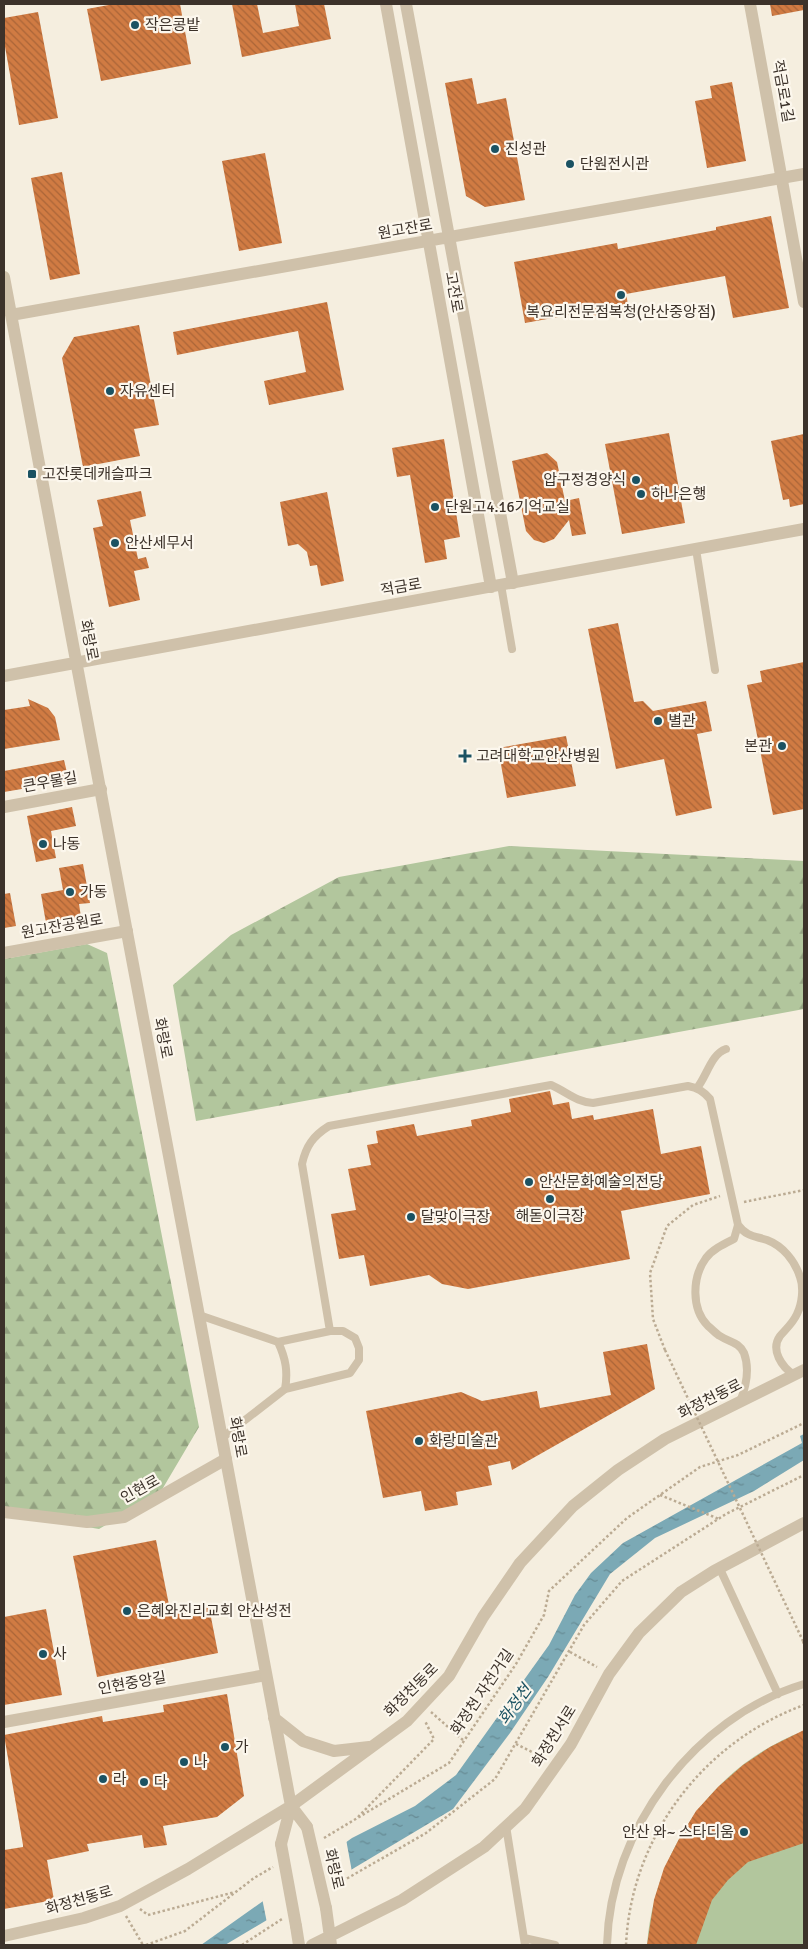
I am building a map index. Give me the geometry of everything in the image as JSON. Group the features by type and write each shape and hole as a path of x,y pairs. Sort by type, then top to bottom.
{"street":[{"name":"고잔로","path":"386,4 428,241 502,585"},
{"name":"고잔로","path":"406,4 449,237 502,585"},
{"name":"적금로1길","path":"750,4 804,302"},
{"name":"원고잔로","path":"11,314 804,174"},
{"name":"화랑로","path":"4,277 291,1806 281,1844 292,1920 299,1945"},
{"name":"적금로","path":"4,676 804,529"},
{"name":"큰우물길","path":"4,807 101,789"},
{"name":"원고잔공원로","path":"4,953 127,931"},
{"name":"화정천동로","path":"4,1936 84,1918 124,1904 188,1869 291,1806 407,1721 450,1676 483,1617 520,1564 573,1506 618,1470 665,1439 799,1372"},
{"name":"인현로","path":"4,1512 86,1522 124,1517 226,1460"},
{"name":"화정천서로","path":"312,1945 330,1941 402,1900 484,1847 525,1809 571,1744 609,1674 639,1633 681,1592 804,1523"},
{"name":"인현중앙길","path":"4,1722 266,1675"},
{"path":"274,1718 303,1741 334,1752 372,1746"},
{"name":"화랑로","path":"291,1806 308,1827 326,1908 330,1941"}],"lane":[{"path":"696,549 715,670"},
{"path":"502,585 512,649"},
{"path":"697,1088 704,1079 715,1056 726,1049"},
{"path":"330,1331 302,1164 304,1153 317,1134 329,1126 551,1085 577,1100 593,1103 688,1086 697,1088 710,1099 738,1225 744,1233 751,1237 768,1241 783,1249 794,1262 801,1278 802,1297 797,1314 779,1337 776,1348 779,1360 786,1369 799,1372"},
{"path":"738,1225 734,1239 718,1246 706,1258 698,1273 695,1290 698,1307 706,1324 719,1336 736,1343 744,1353 747,1380 740,1402"},
{"path":"199,1315 278,1342 330,1331 347,1332 357,1342 360,1354 354,1370 345,1375 284,1389 222,1438"},
{"path":"278,1342 285,1356 287,1375 284,1389"},
{"path":"720,1569 778,1694"},
{"path":"608,1945 610,1917 619,1876 634,1837 653,1801 678,1767 708,1738 742,1714 778,1694 804,1684"},
{"path":"506,1826 525,1941 554,1945"}],"path":[{"path":"733,1204 804,1190"},
{"path":"730,1193 693,1205 667,1226 650,1273 653,1319 665,1350 804,1641 804,1646"},
{"name":"화정천 자전거길","path":"322,1839 449,1763 516,1664 544,1615 549,1591 627,1518 700,1467 738,1455 804,1423"},
{"path":"331,1888 426,1833 495,1779 584,1626 622,1581 719,1519 804,1475"},
{"path":"660,1495 719,1519"},
{"path":"570,1652 609,1674"},
{"path":"626,1945 632,1899 642,1863 658,1829 678,1798 702,1770 730,1745 761,1724 804,1705"},
{"path":"420,1707 464,1741"},
{"path":"355,1820 434,1739 420,1707"},
{"path":"516,1744 556,1765"},
{"path":"124,1904 144,1945 185,1931 254,1878 279,1863"},
{"path":"124,1904 148,1915 236,1892"},
{"path":"242,1945 292,1920"}],"green space":[{"path":"509,846 804,861 804,1009 196,1121 173,985 231,935 339,877"},
{"path":"87,944 107,953 199,1427 160,1493 99,1529 4,1513 4,959"},
{"name":"안산 와~ 스타디움","path":"804,1731 804,1945 647,1945 652,1910 662,1877 676,1845 694,1815 717,1788 742,1765 772,1746"}],"water":[{"name":"화정천","path":"804,1434 804,1460 754,1491 655,1538 610,1574 548,1677 510,1733 453,1809 225,1945 201,1945 352,1838 415,1806 456,1775 549,1645 575,1595 591,1573 623,1543 802,1443 800,1436"}],"pier":[{"path":"346,1839 352,1872 267,1923 262,1898"}],"building":[{"path":"114,4 180,4 191,64 101,81 87,9"},
{"path":"232,4 257,4 263,33 299,26 295,4 324,4 331,39 242,57"},
{"path":"770,4 804,4 804,10 772,16"},
{"path":"38,12 58,118 19,125 4,41 4,18"},
{"path":"472,78 477,104 506,98 525,200 485,207 466,196 445,83"},
{"path":"732,82 746,161 707,168 695,101 712,98 710,86"},
{"path":"265,153 282,243 239,251 222,161"},
{"path":"62,172 80,274 50,280 31,178"},
{"path":"771,216 789,308 733,318 725,276 626,294 629,309 586,317 586,312 525,323 514,262 617,243 618,249 716,230 716,227"},
{"path":"327,302 344,390 269,405 264,381 306,372 298,331 177,355 173,332"},
{"name":"자유센터","path":"139,325 159,425 134,429 140,456 83,467 62,358 74,337"},
{"path":"669,433 685,523 622,534 605,444"},
{"path":"804,434 804,504 790,507 789,499 783,500 771,441"},
{"name":"단원고4.16기억교실","path":"444,439 460,537 444,540 447,559 425,563 410,475 397,477 392,448"},
{"path":"547,453 557,462 565,501 579,498 586,534 572,536 569,520 554,539 544,543 534,540 526,531 512,461"},
{"name":"안산세무서","path":"141,491 146,516 130,520 138,559 146,557 149,568 134,571 140,600 109,607 93,528 103,526 97,500"},
{"path":"327,492 344,581 321,586 317,565 310,566 307,552 298,544 288,546 280,502"},
{"name":"별관","path":"618,623 634,702 643,701 653,711 706,701 712,731 697,734 712,808 676,816 664,759 616,769 588,629"},
{"name":"본관","path":"804,662 804,809 773,815 747,685 762,682 760,671"},
{"path":"28,699 48,708 55,717 60,740 4,749 4,710 30,706"},
{"path":"566,736 576,786 507,798 498,748"},
{"path":"64,760 69,781 4,792 4,771"},
{"name":"나동","path":"72,807 76,826 51,831 56,858 36,862 27,816"},
{"name":"가동","path":"83,864 90,903 79,904 81,917 46,923 41,894 63,890 59,868"},
{"path":"10,893 16,926 4,928 4,894"},
{"name":"안산문화예술의전당","path":"550,1091 553,1105 569,1102 572,1119 593,1115 594,1120 653,1109 661,1154 701,1146 710,1194 621,1211 630,1259 468,1289 442,1284 429,1275 370,1286 364,1255 339,1259 331,1214 356,1210 348,1169 371,1165 367,1145 378,1143 376,1131 414,1124 417,1136 472,1126 471,1120 511,1112 509,1099"},
{"path":"647,1344 655,1389 512,1470 510,1461 488,1466 492,1485 456,1492 458,1505 425,1511 421,1491 383,1498 366,1411 461,1392 482,1401 537,1391 540,1408 611,1395 603,1352"},
{"name":"은혜와진리교회 안산성전","path":"156,1540 171,1615 209,1607 218,1653 97,1677 73,1556"},
{"path":"46,1609 62,1695 4,1705 4,1617"},
{"path":"227,1694 244,1796 217,1817 163,1826 167,1845 144,1848 142,1835 87,1844 89,1851 47,1860 54,1900 4,1909 4,1850 23,1847 23,1845 4,1735 102,1716 103,1722 164,1712 163,1705"},
{"name":"안산 와~ 스타디움","path":"804,1730 804,1843 748,1862 728,1880 712,1900 696,1945 647,1945 654,1900 664,1868 696,1811 718,1787 743,1765 770,1747"}],"place":[{"name":"작은콩밭","path":"135,25"},
{"name":"진성관","path":"495,149"},
{"name":"단원전시관","path":"570,164"},
{"name":"복요리전문점복청(안산중앙점)","path":"621,295"},
{"name":"자유센터","path":"110,391"},
{"name":"고잔롯데캐슬파크","path":"32,474"},
{"name":"압구정경양식","path":"636,480"},
{"name":"하나은행","path":"641,494"},
{"name":"단원고4.16기억교실","path":"435,507"},
{"name":"안산세무서","path":"115,543"},
{"name":"별관","path":"658,721"},
{"name":"본관","path":"782,746"},
{"name":"고려대학교안산병원","path":"465,756"},
{"name":"나동","path":"43,844"},
{"name":"가동","path":"70,892"},
{"name":"안산문화예술의전당","path":"529,1182"},
{"name":"해돋이극장","path":"550,1199"},
{"name":"달맞이극장","path":"411,1217"},
{"name":"화랑미술관","path":"419,1441"},
{"name":"은혜와진리교회 안산성전","path":"127,1611"},
{"name":"사","path":"43,1654"},
{"name":"가","path":"225,1747"},
{"name":"나","path":"184,1762"},
{"name":"라","path":"103,1779"},
{"name":"다","path":"144,1782"},
{"name":"안산 와~ 스타디움","path":"744,1832"}]}
